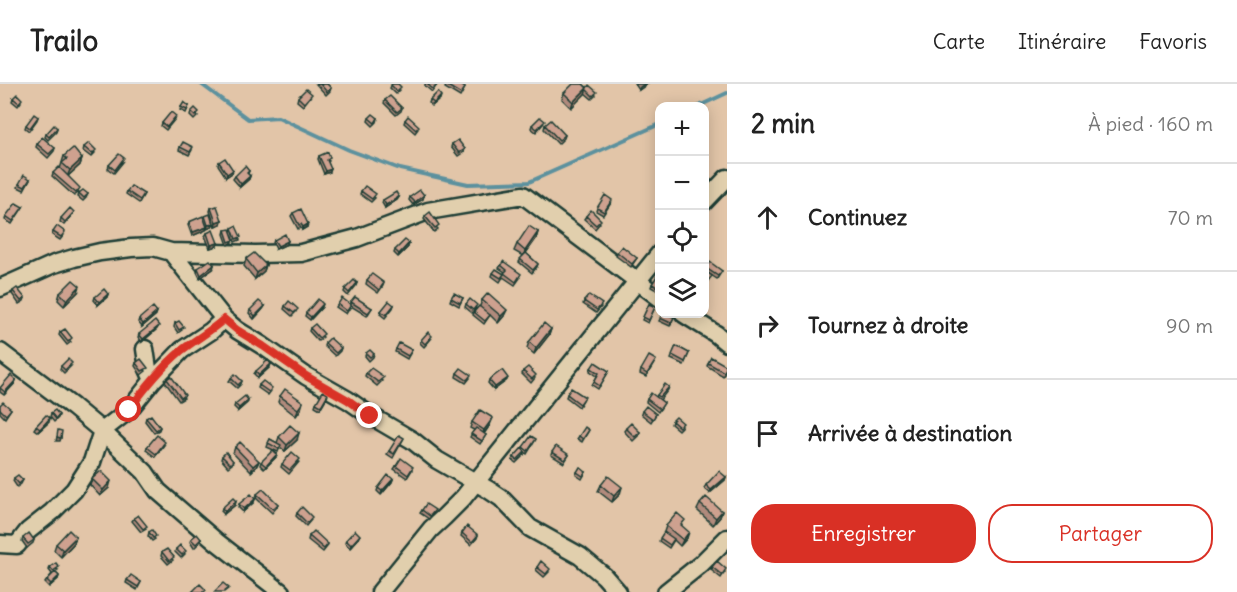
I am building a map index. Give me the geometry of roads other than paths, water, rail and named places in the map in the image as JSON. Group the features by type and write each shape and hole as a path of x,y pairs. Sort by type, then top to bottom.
{"street":[{"path":"709,198 727,178"},
{"path":"0,288 54,264 100,252 131,248 153,247 171,252 301,253 357,238 428,211 523,195 655,294"},
{"path":"171,252 224,319 237,330 306,376 412,440 437,460 501,498 530,528 580,556 604,576 618,592"},
{"path":"380,592 431,529 463,498 655,259"},
{"path":"690,318 727,343"},
{"path":"0,544 17,545 28,531 74,490 93,462 102,431 129,410 153,380 182,350 211,331 224,319"},
{"path":"145,349 148,369 153,380"},
{"path":"0,352 73,406 145,472 158,491 217,542 281,592"},
{"path":"666,592 701,564 727,538"}],"waterway":[{"path":"201,84 248,119 278,117 349,150 400,169 468,184 529,182 655,126"},
{"path":"708,102 727,93"}]}
